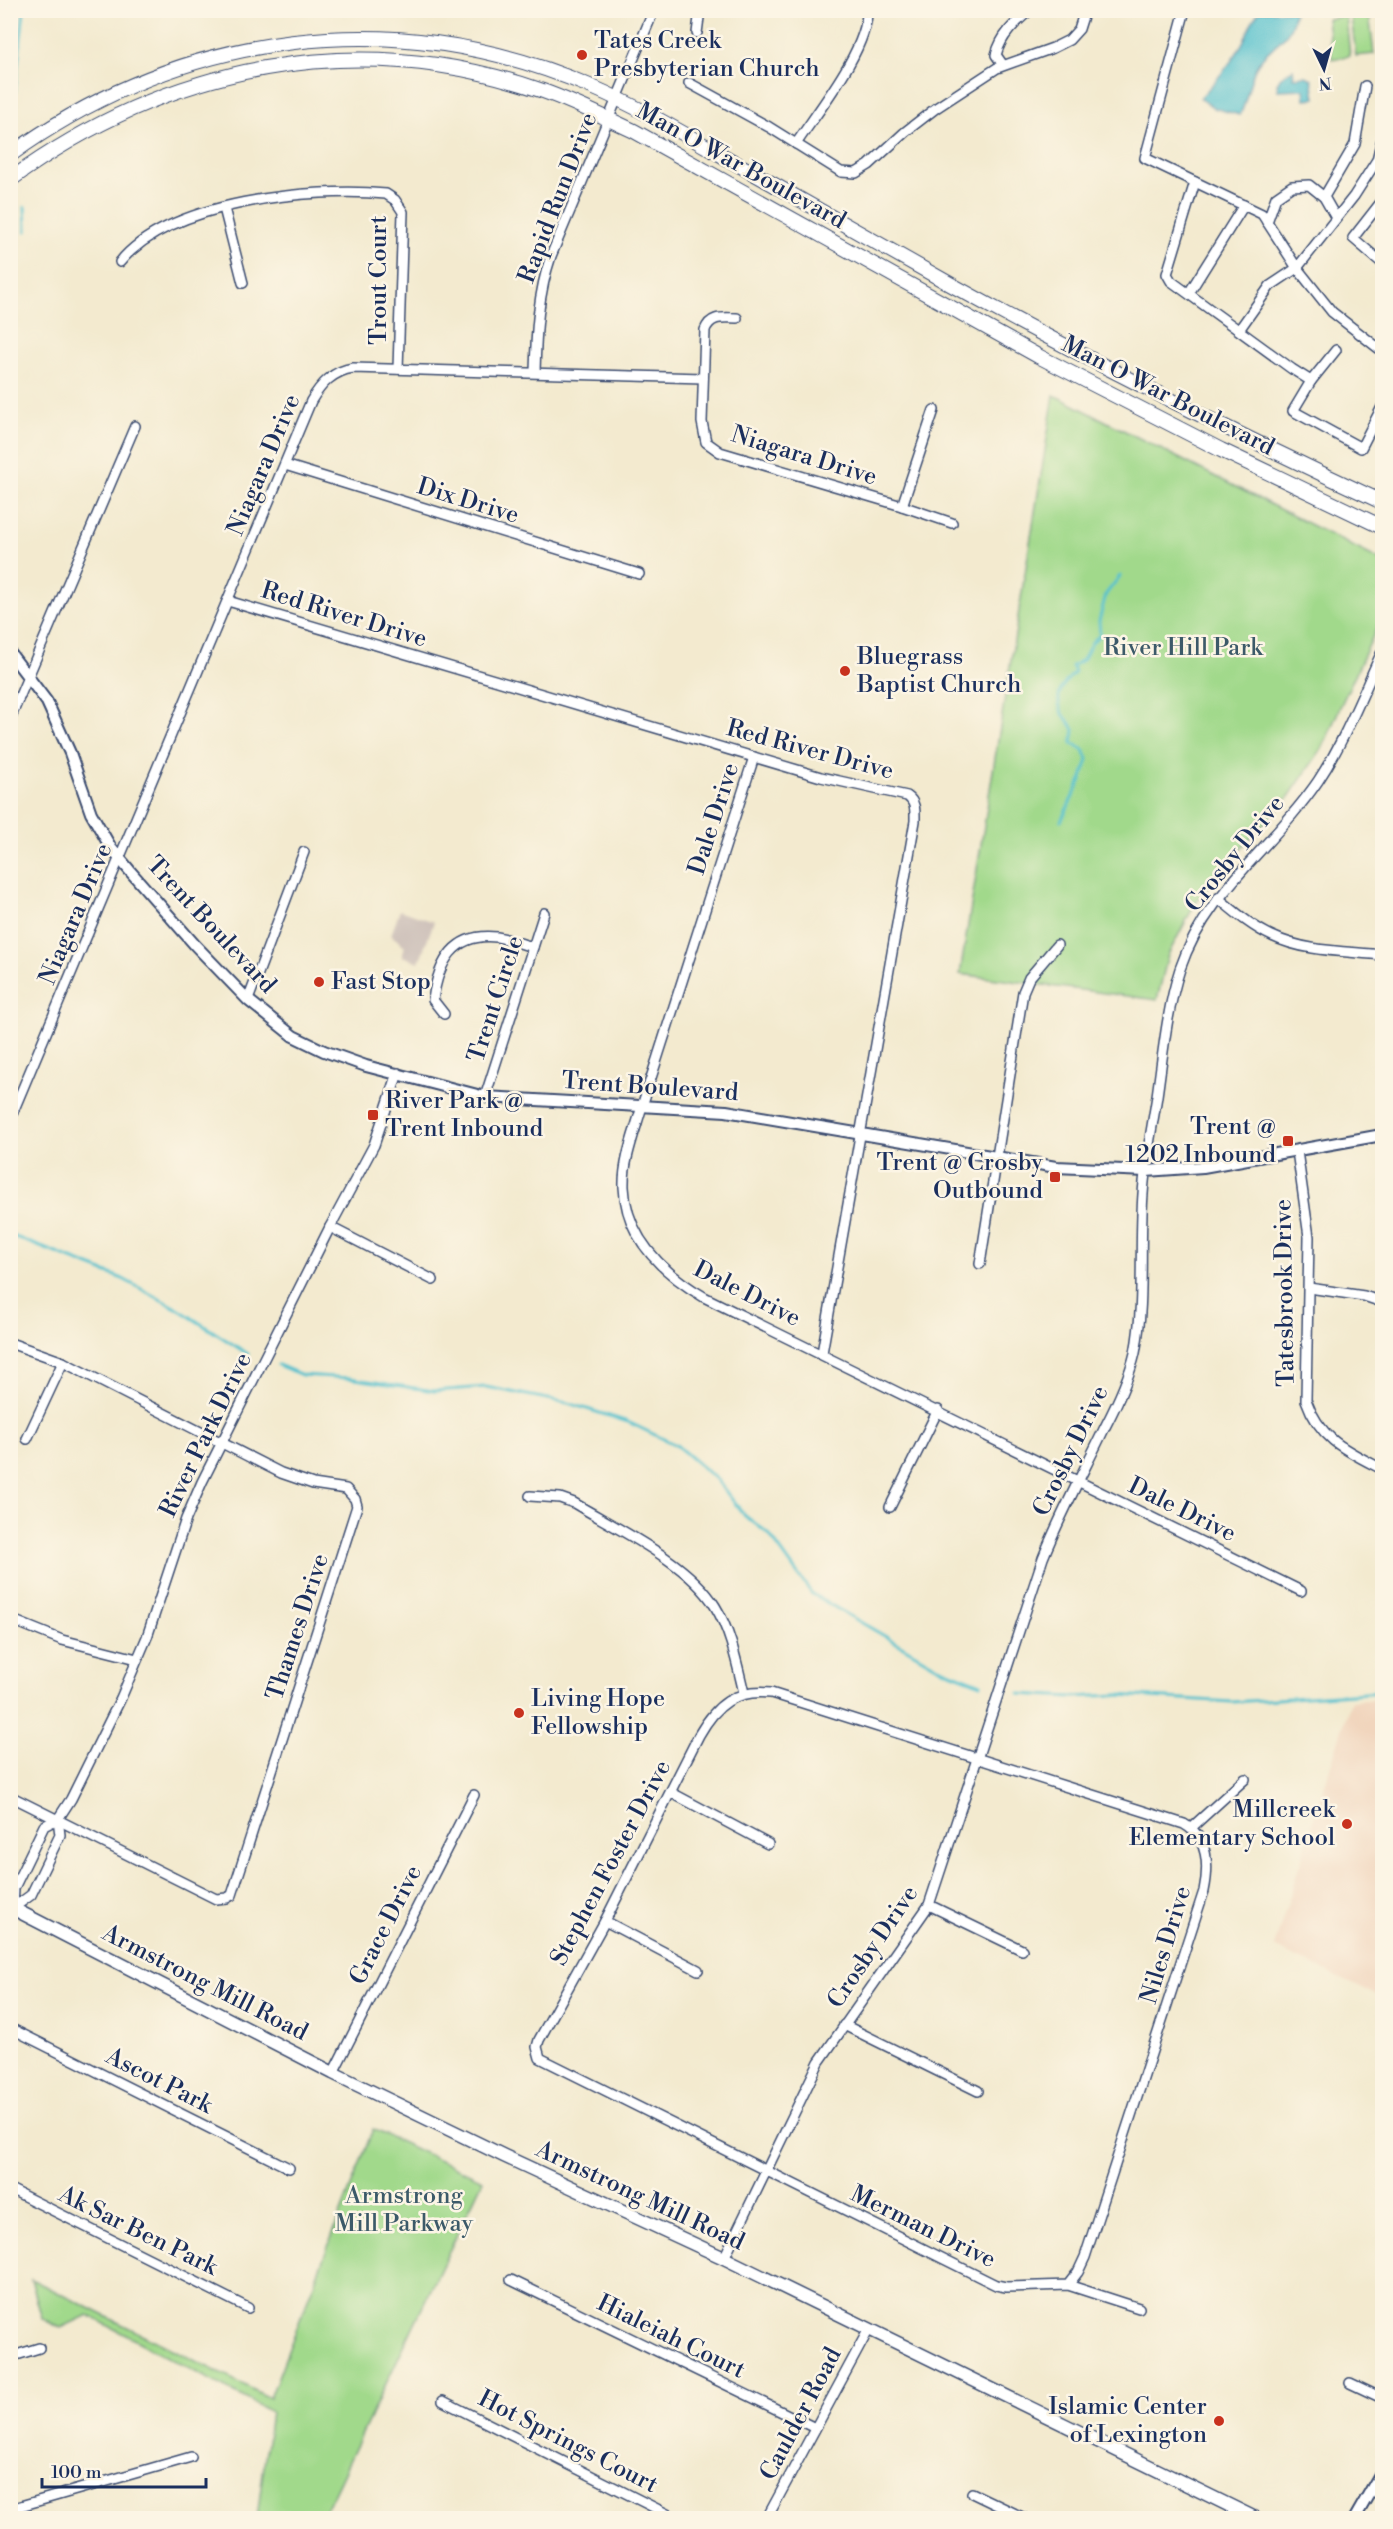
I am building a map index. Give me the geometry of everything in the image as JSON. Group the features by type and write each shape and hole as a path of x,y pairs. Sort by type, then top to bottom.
{"main road":[{"name":"Man O War Boulevard","path":"10,155 46,129 93,102 169,70 240,50 309,40 398,40 486,51 531,64 618,98 953,286 1113,371 1235,433 1383,502"},
{"name":"Man O War Boulevard","path":"10,180 62,144 145,102 241,73 330,60 390,60 449,67 507,80 543,91 634,131 1038,356 1221,450 1383,527"},
{"name":"Armstrong Mill Road","path":"11,1910 333,2073 504,2156 724,2258 1255,2518"}],"street":[{"name":"Rapid Run Drive","path":"535,372 537,324 543,281 654,10"},
{"path":"697,33 700,10"},
{"path":"796,144 859,46 868,22 867,10"},
{"path":"1003,65 996,55 999,41 1030,10"},
{"path":"689,83 841,172 856,173 869,165 905,132 936,108 1003,65 1053,48 1069,40 1079,29 1085,10"},
{"path":"1185,10 1145,158 1263,214 1297,268 1332,312 1383,351"},
{"path":"1324,196 1355,144 1365,86"},
{"path":"1239,330 1270,286 1297,268 1354,196 1377,160 1382,143"},
{"path":"1195,182 1167,274 1172,281 1188,293 1311,381"},
{"path":"1267,222 1276,197 1292,186 1310,185 1324,196 1336,218"},
{"name":"Trout Court","path":"120,262 141,241 159,230 224,208 280,196 386,194 395,200 404,212 398,369"},
{"path":"1383,201 1353,238 1383,263"},
{"path":"1188,293 1244,205"},
{"path":"224,208 243,283"},
{"path":"704,378 704,338 708,322 715,318 736,318"},
{"path":"1336,350 1311,381 1293,411 1360,448 1383,407"},
{"name":"Niagara Drive","path":"10,1119 121,859 311,401 331,376 353,368 704,378 703,434 706,442 712,448 952,523"},
{"path":"902,506 934,410"},
{"path":"10,719 135,426"},
{"name":"Dix Drive","path":"285,465 639,574"},
{"name":"Red River Drive","path":"228,601 847,784 907,796 914,802 915,821 822,1353"},
{"name":"Crosby Drive","path":"724,2258 811,2078 844,2025 929,1905 1043,1558 1061,1514 1080,1481 1119,1398 1134,1354 1140,1301 1143,1194 1163,1055 1176,982 1195,934 1218,898 1297,809 1318,781 1331,760 1383,652"},
{"name":"Trent Boulevard","path":"10,653 29,675 47,702 70,753 90,813 121,859 195,945 248,1000 293,1036 324,1051 366,1066 485,1097 726,1111 997,1155 1056,1167 1146,1172 1203,1167 1383,1135"},
{"name":"Dale Drive","path":"754,757 642,1106 627,1162 624,1187 633,1227 650,1255 673,1277 704,1297 938,1410 1301,1591"},
{"path":"248,1000 304,852"},
{"path":"1218,898 1254,927 1282,940 1314,948 1383,955"},
{"name":"Trent Circle","path":"485,1097 544,913"},
{"path":"444,1014 433,1000 434,989 447,953 459,944 496,937 533,947"},
{"path":"980,1264 1023,992 1029,978 1057,945"},
{"name":"River Park Drive","path":"11,1910 14,1888 44,1826 58,1819 81,1780 137,1659 186,1520 221,1443 374,1145 398,1073"},
{"name":"Tatesbrook Drive","path":"1297,1151 1309,1237 1306,1400 1311,1415 1321,1430 1337,1446 1383,1469"},
{"path":"330,1227 433,1280"},
{"path":"1309,1288 1356,1295 1383,1302"},
{"name":"Thames Drive","path":"10,1343 63,1362 297,1480 346,1489 355,1499 357,1506 235,1890 227,1898 216,1899 10,1796"},
{"path":"27,1439 63,1362"},
{"path":"890,1507 938,1410"},
{"path":"530,1496 560,1498 574,1503 686,1573 702,1588 721,1617 732,1645 744,1693 771,1693 1191,1828 1245,1779"},
{"path":"10,1619 62,1640 137,1659"},
{"name":"Stephen Foster Drive","path":"744,1693 723,1705 707,1722 672,1793 537,2047 540,2058 765,2171"},
{"path":"672,1793 768,1844"},
{"name":"Grace Drive","path":"333,2073 474,1795"},
{"name":"River Park Drive","path":"11,1910 31,1895 60,1835 58,1819"},
{"name":"Niles Drive","path":"1068,2285 1078,2272 1089,2247 1203,1892 1207,1876 1205,1852 1191,1828"},
{"path":"929,1905 1022,1950"},
{"path":"605,1921 698,1970"},
{"path":"844,2025 978,2091"},
{"name":"Ascot Park","path":"10,2028 289,2168"},
{"name":"Merman Drive","path":"765,2171 996,2285 1015,2287 1068,2285 1139,2308"},
{"name":"Ak Sar Ben Park","path":"10,2189 248,2308"},
{"name":"Hialeiah Court","path":"511,2280 815,2428"},
{"name":"Caulder Road","path":"767,2518 869,2329"},
{"path":"10,2357 39,2348"},
{"path":"1350,2383 1383,2398"},
{"name":"Hot Springs Court","path":"443,2401 675,2518"},
{"path":"10,2510 191,2457"},
{"path":"1355,2518 1383,2471"},
{"path":"972,2493 1024,2518"}],"shaded area":[{"path":"400,910 434,922 419,962 402,956 405,946 391,935"},
{"name":"Millcreek Elementary School","path":"1382,1699 1382,1998 1274,1947 1351,1701"}],"green space":[{"path":"1369,14 1374,54 1356,56 1351,16"},
{"path":"1346,16 1350,56 1332,59 1327,19"},
{"name":"River Hill Park","path":"1054,395 1382,561 1382,617 1323,747 1288,798 1227,863 1195,904 1168,955 1157,1000 960,974"},
{"name":"Armstrong Mill Parkway","path":"373,2129 483,2180 322,2518 257,2518 271,2412 88,2315 61,2328 42,2319 31,2279 270,2398"}],"water":[{"path":"1260,11 1294,11 1291,26 1284,37 1258,63 1240,115 1214,108 1200,98 1233,58"},
{"path":"1293,69 1294,77 1306,76 1312,79 1315,98 1305,99 1304,89 1278,90 1277,84 1280,78"}],"waterway":[{"path":"13,107 24,10"},
{"path":"25,207 26,231"},
{"path":"1061,821 1082,778 1088,759 1084,750 1072,743 1074,730 1061,710 1059,694 1075,672 1072,666 1083,660 1092,642 1100,635 1099,621 1106,594 1120,576"},
{"path":"10,1235 123,1279 178,1309 248,1354"},
{"path":"278,1365 302,1375 349,1378 434,1391 486,1387 568,1403 628,1422 676,1445 716,1479 745,1516 769,1534 812,1594 938,1667 981,1684"},
{"path":"1019,1694 1072,1697 1118,1695 1232,1702 1382,1692"}],"place":[{"name":"Tates Creek Presbyterian Church","path":"582,55"},
{"name":"Bluegrass Baptist Church","path":"845,671"},
{"name":"Fast Stop","path":"319,982"},
{"name":"River Park @ Trent Inbound","path":"373,1115"},
{"name":"Trent @ 1202 Inbound","path":"1288,1141"},
{"name":"Trent @ Crosby Outbound","path":"1055,1177"},
{"name":"Living Hope Fellowship","path":"519,1713"},
{"name":"Millcreek Elementary School","path":"1347,1824"},
{"name":"Islamic Center of Lexington","path":"1219,2421"}]}
